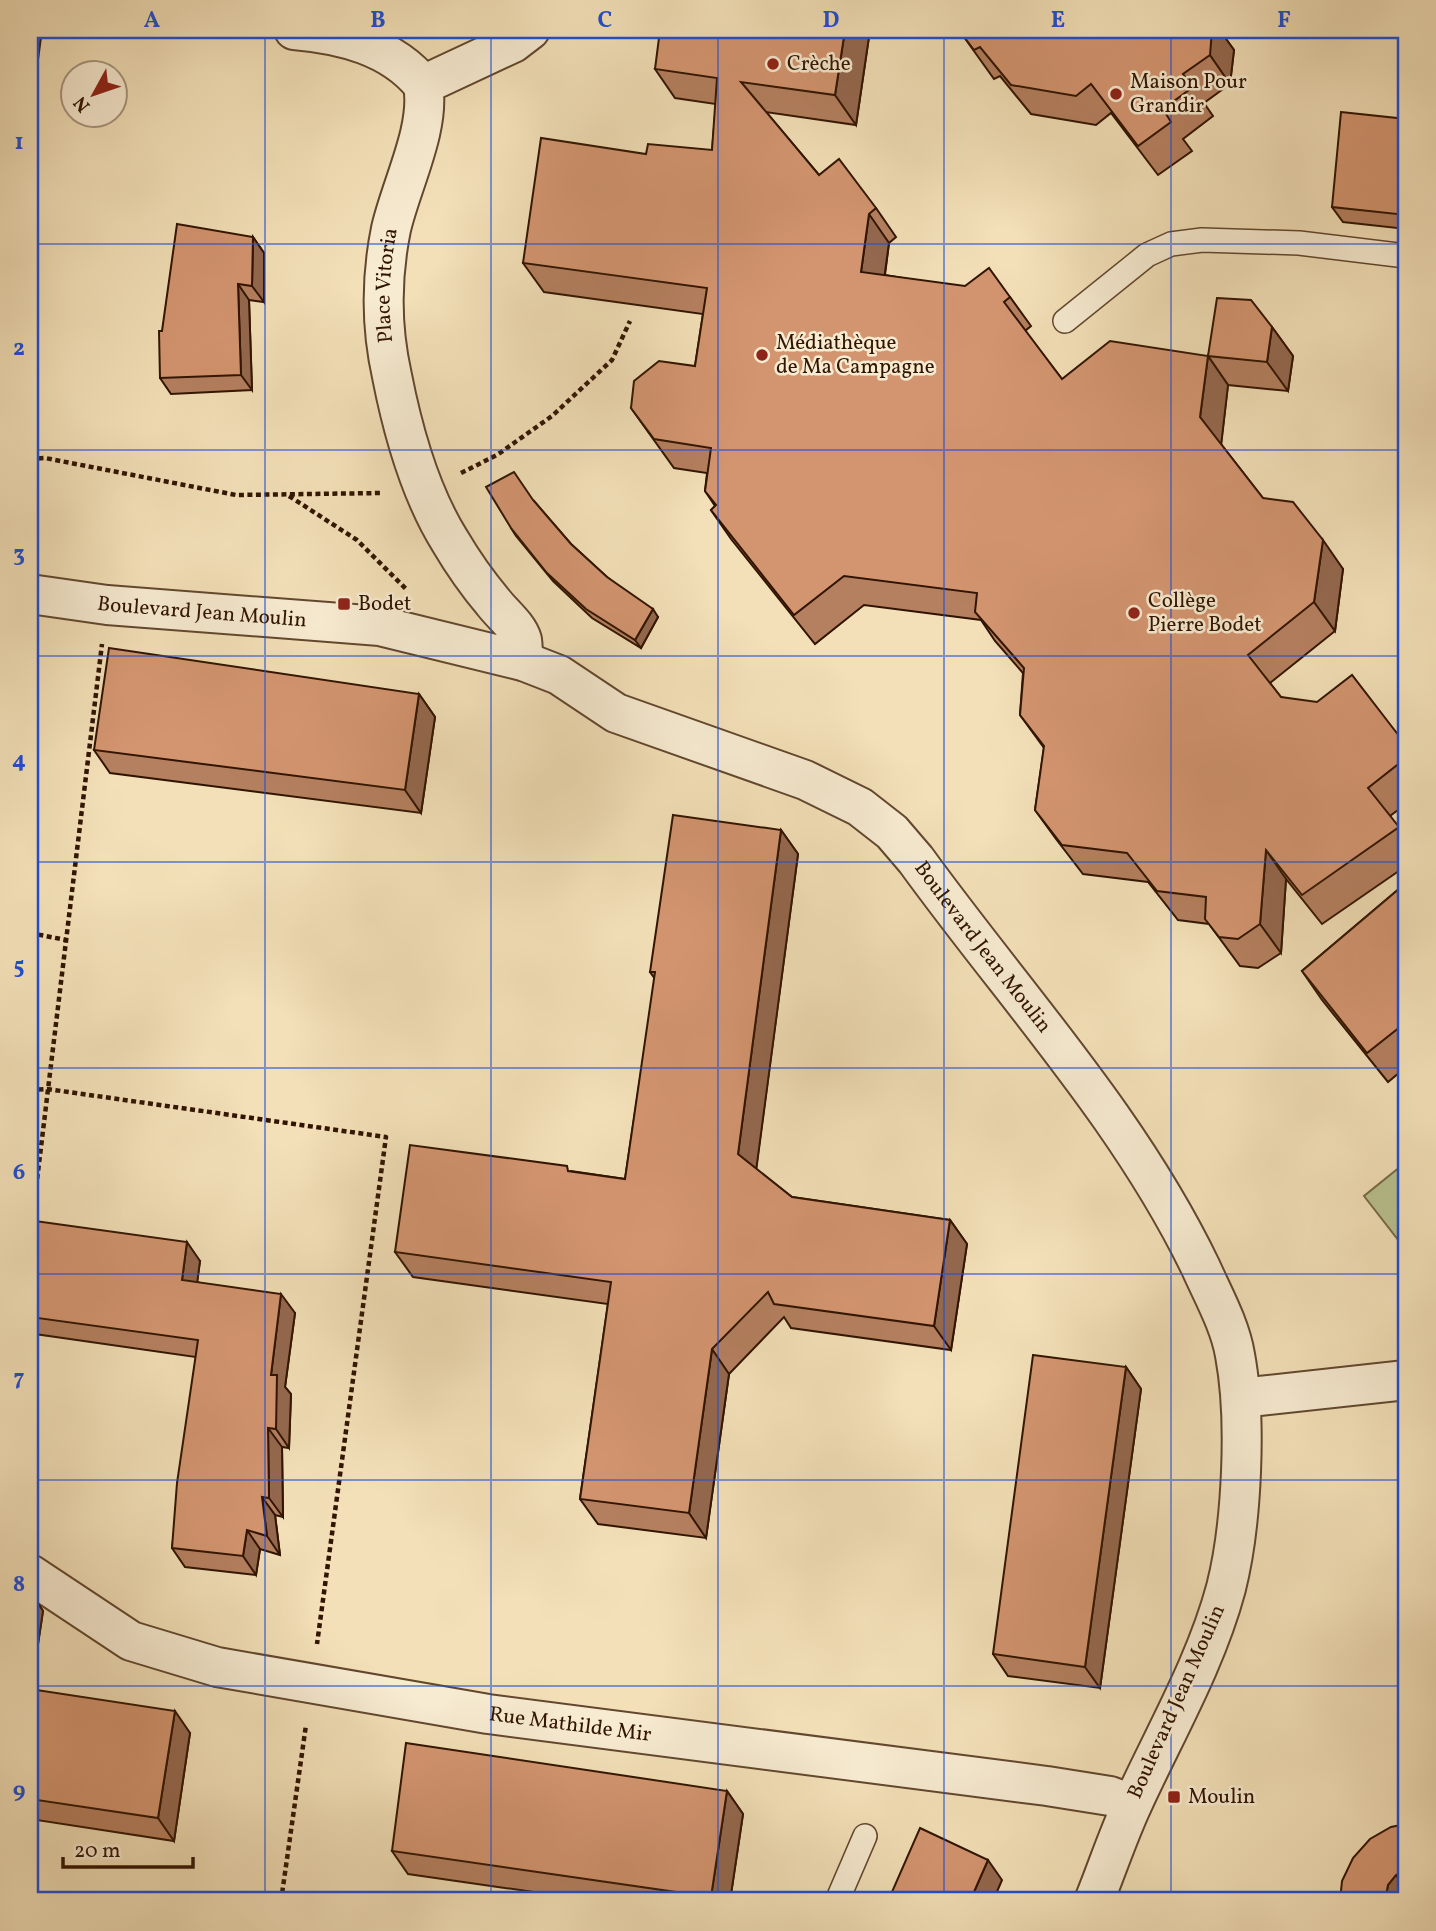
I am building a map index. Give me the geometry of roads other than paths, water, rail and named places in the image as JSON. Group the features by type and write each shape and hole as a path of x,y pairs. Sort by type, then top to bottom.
{"street":[{"path":"294,30 326,33 390,56 411,70 423,85 513,43 530,30"},
{"name":"Place Vitoria","path":"423,85 426,101 423,123 391,230 383,285 383,331 404,430 426,490 449,539 477,582 518,631 523,661"},
{"name":"Boulevard Jean Moulin","path":"30,594 107,605 380,626 523,661 559,675 616,713 805,780 860,807 892,832 916,860 1147,1169 1185,1236 1217,1303 1235,1352 1241,1398 1238,1522 1226,1589 1181,1703 1132,1804 1094,1901"},
{"path":"1241,1398 1406,1380"},
{"name":"Rue Mathilde Mir","path":"30,1574 131,1641 217,1667 488,1714 1047,1786 1110,1796 1132,1804"}],"lane":[{"path":"1065,321 1147,255 1171,244 1202,240 1299,243 1406,256"},
{"path":"837,1901 865,1836"}],"place":[{"name":"Crèche","path":"773,64"},
{"name":"Maison Pour Grandir","path":"1116,94"},
{"name":"Médiathèque de Ma Campagne","path":"762,355"},
{"name":"Bodet","path":"344,604"},
{"name":"Collège Pierre Bodet","path":"1134,613"},
{"name":"Moulin","path":"1174,1797"}]}
